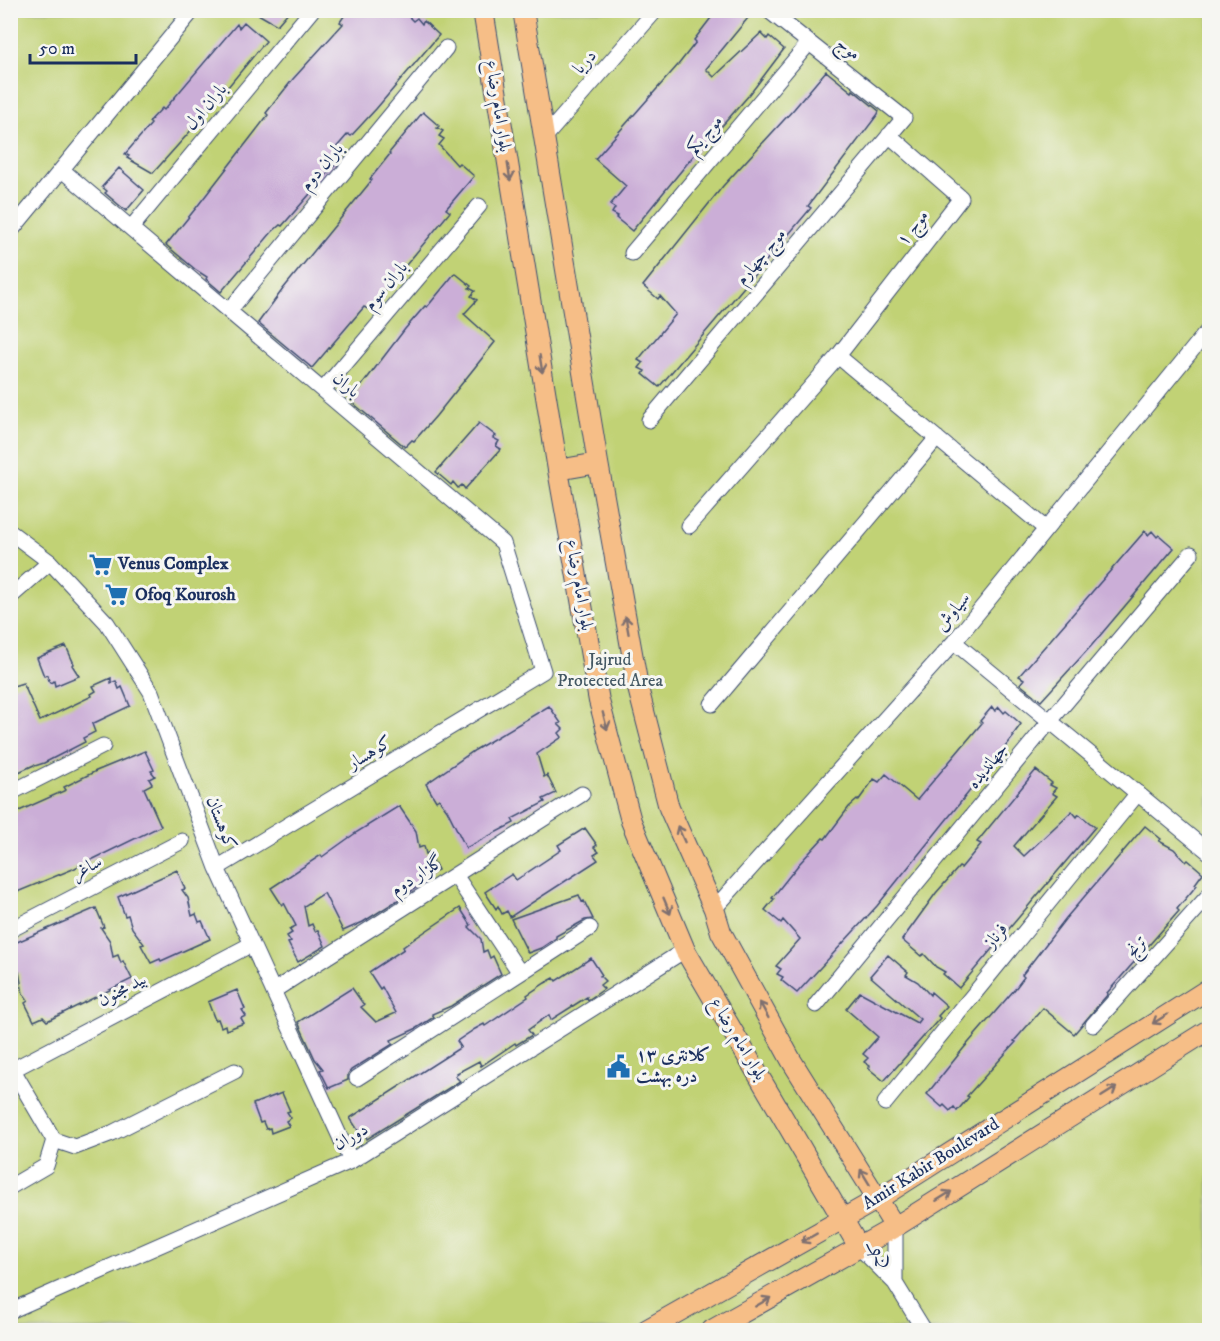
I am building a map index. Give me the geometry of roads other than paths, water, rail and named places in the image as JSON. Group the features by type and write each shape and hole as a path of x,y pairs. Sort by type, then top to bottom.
{"main road":[{"name":"بلوار امام رضا ع","path":"483,10 558,470 599,701 631,821 685,950 859,1247"},
{"name":"بلوار امام رضا ع","path":"523,10 598,463 642,703 669,808 714,909 721,932 791,1060 895,1227"},
{"path":"558,470 598,463"},
{"name":"Amir Kabir Boulevard","path":"646,1330 878,1199 1209,988"},
{"name":"Amir Kabir Boulevard","path":"712,1330 895,1227 1209,1029"}],"street":[{"path":"10,232 193,10"},
{"name":"باران اول","path":"130,228 312,10"},
{"name":"دریا","path":"544,138 656,10"},
{"name":"موج","path":"768,10 904,118"},
{"name":"موج یکم","path":"632,254 808,43"},
{"name":"باران دوم","path":"229,311 446,48"},
{"name":"موج چهارم","path":"649,420 904,118"},
{"name":"موج ۱","path":"838,356 961,198 890,135"},
{"name":"باران","path":"62,170 503,543 543,671"},
{"name":"باران سوم","path":"323,390 479,206"},
{"name":"سیاوش","path":"714,909 954,642 1209,328"},
{"path":"689,526 838,356 1046,529"},
{"path":"712,704 937,438"},
{"name":"کوهستان","path":"10,532 50,562 106,623 151,692 217,868 351,1161"},
{"name":"جهاندیده","path":"816,1005 1191,554"},
{"path":"10,597 50,562"},
{"path":"954,642 1209,853"},
{"name":"کوهسار","path":"217,868 543,671"},
{"path":"10,793 103,746"},
{"name":"فرناز","path":"885,1102 1138,793"},
{"name":"گلزار دوم","path":"273,991 582,794"},
{"name":"ساغر","path":"10,930 182,841"},
{"path":"455,875 520,973"},
{"name":"ترنج","path":"1093,1025 1209,894"},
{"path":"357,1078 590,928"},
{"name":"بید مجنون","path":"12,1071 252,944"},
{"name":"دوران","path":"10,1311 351,1161 685,950"},
{"path":"12,1071 54,1140 75,1147 112,1133 235,1071"},
{"path":"10,1187 46,1166 54,1140"},
{"name":"کاج","path":"895,1227 895,1283"},
{"name":"کاج","path":"859,1247 895,1283 924,1330"}],"place":[{"name":"Venus Complex","path":"100,564"},
{"name":"Ofoq Kourosh","path":"117,595"},
{"name":"کلانتری ۱۳ دره بهشت","path":"618,1066"}],"park label":[{"name":"Jajrud Protected Area","path":"610,670"}]}
